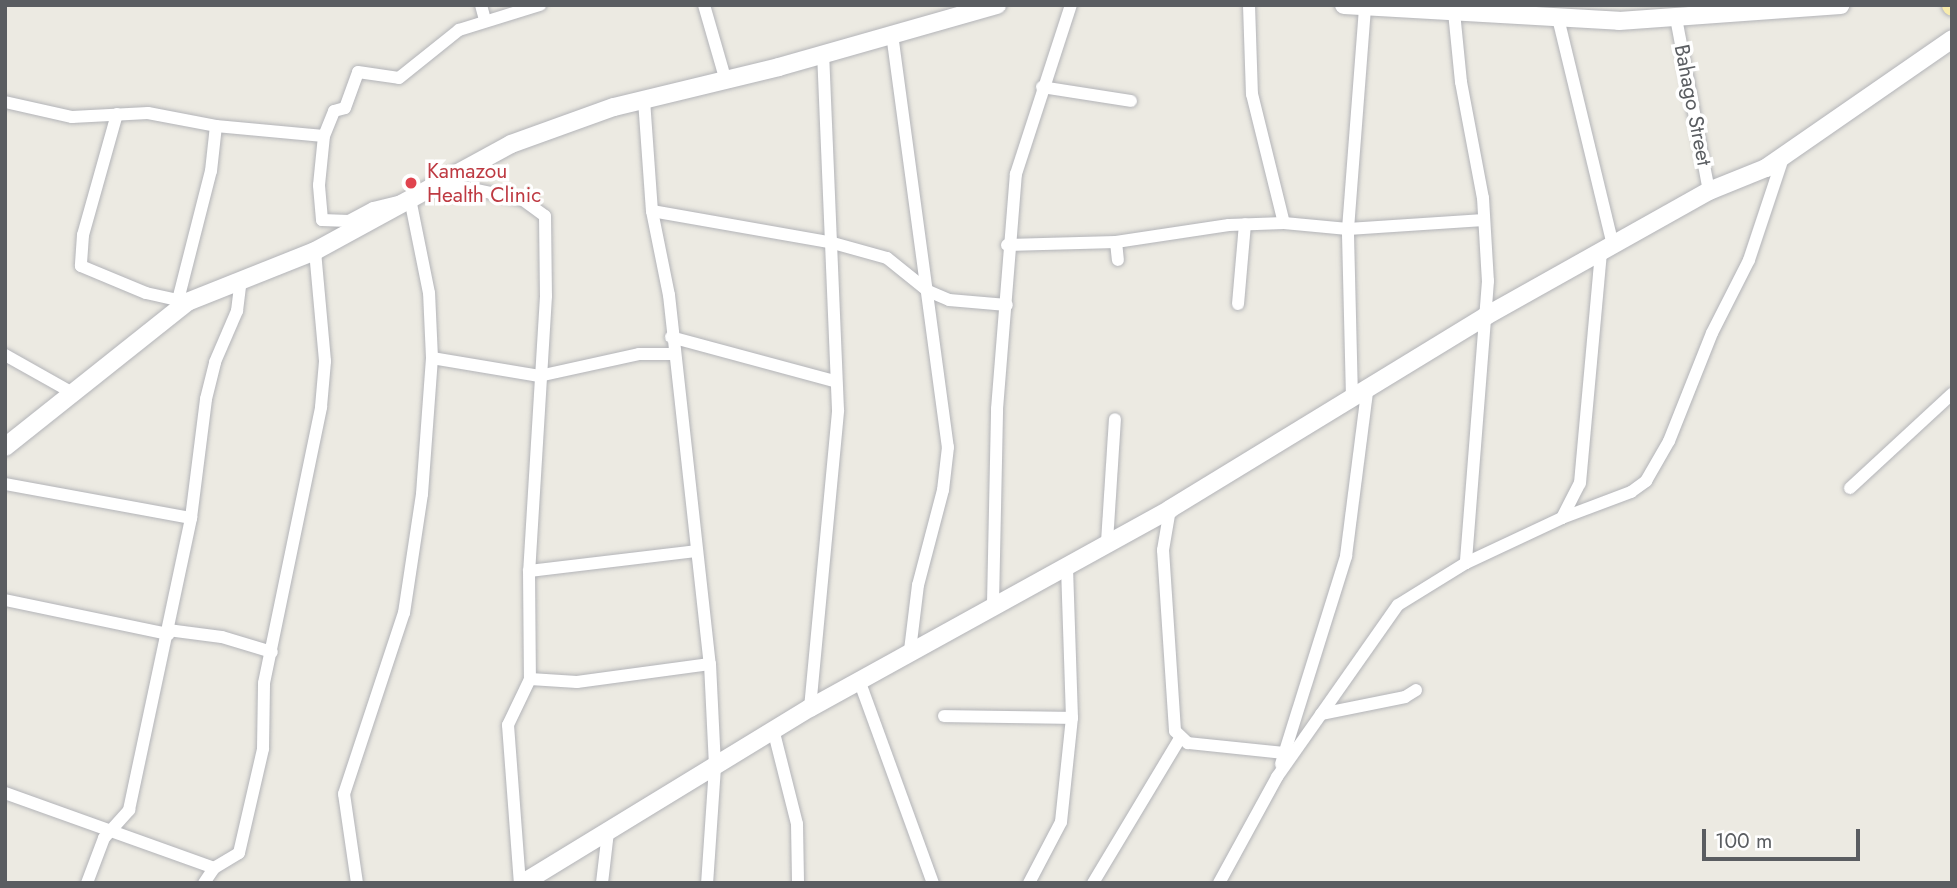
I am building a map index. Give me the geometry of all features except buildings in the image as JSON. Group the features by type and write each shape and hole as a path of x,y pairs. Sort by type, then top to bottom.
{"street":[{"path":"481,5 485,19"},
{"path":"410,200 373,208 349,221 322,220 319,185 324,136 334,111 345,108 358,72 400,78 460,30 485,19 540,5"},
{"path":"704,5 726,81"},
{"path":"6,450 71,392 183,301 315,251 511,144 645,100 823,55 997,5"},
{"path":"993,604 997,409 1007,305 1007,245 1016,174 1042,87 1071,5"},
{"path":"1249,5 1252,94 1284,223"},
{"path":"1344,5 1558,18 1676,18 1840,5"},
{"path":"1278,777 1346,556 1359,395 1348,229 1366,6"},
{"path":"1454,12 1484,220 1486,316 1466,563"},
{"path":"1558,18 1607,248 1580,483 1562,518"},
{"name":"Bahago Street","path":"1676,18 1709,191"},
{"path":"892,34 912,207 928,291 947,459 918,585 910,650"},
{"path":"440,181 523,200 545,216 546,296 529,571 530,679 508,725 522,883 774,729 910,650 1170,509 1486,316 1709,191 1751,176 1952,39"},
{"path":"810,708 835,465 833,243 823,55"},
{"path":"1042,87 1131,101"},
{"path":"645,100 652,211 662,248 710,664 715,767 707,883"},
{"path":"5,102 72,117 148,113 216,126 324,136"},
{"path":"117,114 83,235 80,266 146,293 183,301"},
{"path":"183,301 211,171 216,126"},
{"path":"1219,883 1278,777 1398,605 1466,563 1562,518 1631,492 1646,481 1669,441 1712,333 1749,260 1785,153"},
{"path":"357,883 344,794 404,613 422,494 432,358 429,293 410,200"},
{"path":"652,211 833,243 887,258 928,291 949,300 1007,305"},
{"path":"1007,245 1116,242 1245,224 1284,223 1348,229 1484,220"},
{"path":"1238,304 1245,224"},
{"path":"1116,242 1118,260"},
{"path":"204,883 214,869 237,856 264,749 264,683 321,407 325,361 315,251"},
{"path":"86,883 96,852 129,810 191,518 206,399 215,362 237,311 241,279"},
{"path":"671,337 834,381"},
{"path":"432,358 539,376 639,354 673,354"},
{"path":"5,355 71,392"},
{"path":"1850,488 1952,394"},
{"path":"1107,542 1115,419"},
{"path":"5,484 191,518"},
{"path":"1170,509 1163,550 1175,732 1180,740"},
{"path":"529,571 696,551"},
{"path":"1029,883 1059,830 1073,718 1067,566"},
{"path":"5,600 168,632 222,637 272,652"},
{"path":"530,679 577,682 710,664"},
{"path":"859,680 933,883"},
{"path":"1321,714 1405,697 1416,690"},
{"path":"944,716 1073,718"},
{"path":"774,729 797,824 798,883"},
{"path":"1180,740 1285,753"},
{"path":"1093,883 1180,740"},
{"path":"5,793 113,829 214,869"},
{"path":"602,883 608,832"}],"place":[{"name":"Kamazou Health Clinic","path":"411,183"}]}
